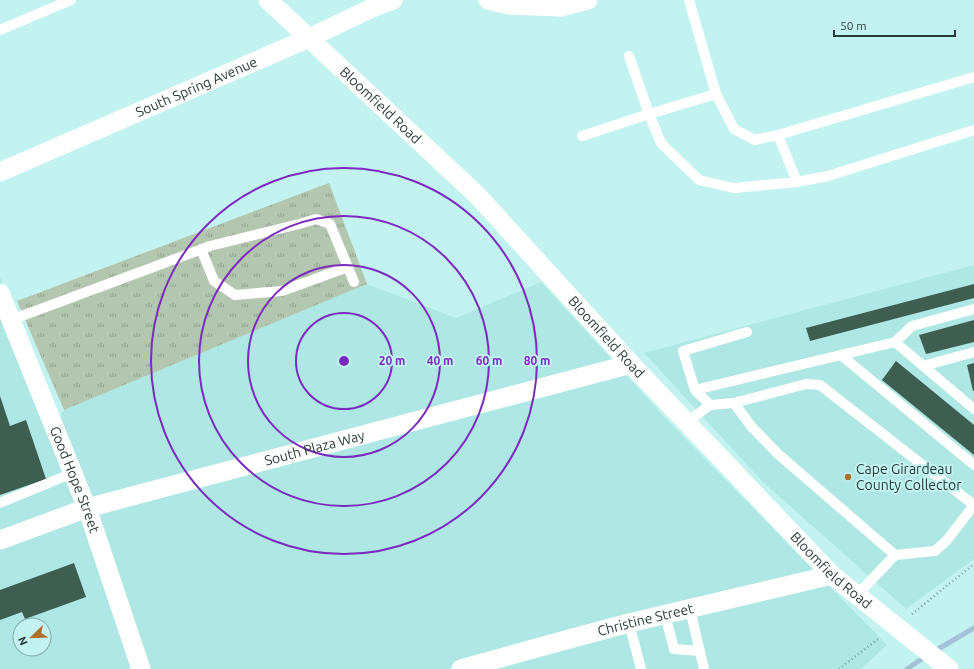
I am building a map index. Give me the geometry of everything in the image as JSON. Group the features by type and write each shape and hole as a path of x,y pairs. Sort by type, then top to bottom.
{"street":[{"name":"Bloomfield Road","path":"268,0 477,195 631,364 832,575 949,669"},
{"name":"South Spring Avenue","path":"0,172 393,0"},
{"path":"488,0 509,5 562,4 588,0"},
{"name":"Good Hope Street","path":"0,293 87,508 141,669"},
{"name":"South Plaza Way","path":"0,540 87,508 631,364"},
{"name":"Christine Street","path":"461,669 562,640 832,575"}],"lane":[{"path":"0,30 71,0"},
{"path":"689,0 716,94 734,129 755,140 778,135 974,77"},
{"path":"628,56 661,143 698,180 734,188 797,182 828,176 974,130"},
{"path":"582,136 716,94"},
{"path":"778,135 797,182"},
{"path":"11,320 201,249 299,224 316,218 330,224 354,282"},
{"path":"201,249 214,281 235,295 282,291 348,267"},
{"path":"695,390 842,356 895,342 912,326 974,309"},
{"path":"710,405 695,390 683,351 748,332"},
{"path":"895,342 973,408"},
{"path":"923,366 974,352"},
{"path":"842,356 974,464"},
{"path":"687,422 710,405 734,403 806,384 820,385 974,506 947,540 935,550 895,555 857,595"},
{"path":"734,403 752,426 778,454 895,555"},
{"path":"0,503 73,473"},
{"path":"690,609 704,669"},
{"path":"665,615 674,649 700,651"},
{"path":"629,624 641,669"}],"path":[{"path":"912,614 974,564"},
{"path":"839,669 878,639"}],"shaded area":[{"path":"974,265 974,559 906,609 763,482 644,353"},
{"path":"0,277 60,416 64,410 367,284 456,318 541,282 669,422 887,645 861,669 0,669"}],"green space":[{"path":"329,183 367,284 64,410 17,301"}],"building":[{"path":"974,284 974,298 810,341 806,328"},
{"path":"974,320 974,342 926,354 919,335"},
{"path":"896,361 974,425 974,455 882,380"},
{"path":"974,363 974,391 973,391 967,365"},
{"path":"0,396 10,426 26,420 46,479 0,495"},
{"path":"74,563 86,597 31,617 24,617 22,612 0,620 0,590"}],"waterway":[{"path":"933,652 974,628"},
{"path":"907,669 926,656"}],"place":[{"name":"Cape Girardeau County Collector","path":"848,477"}]}
